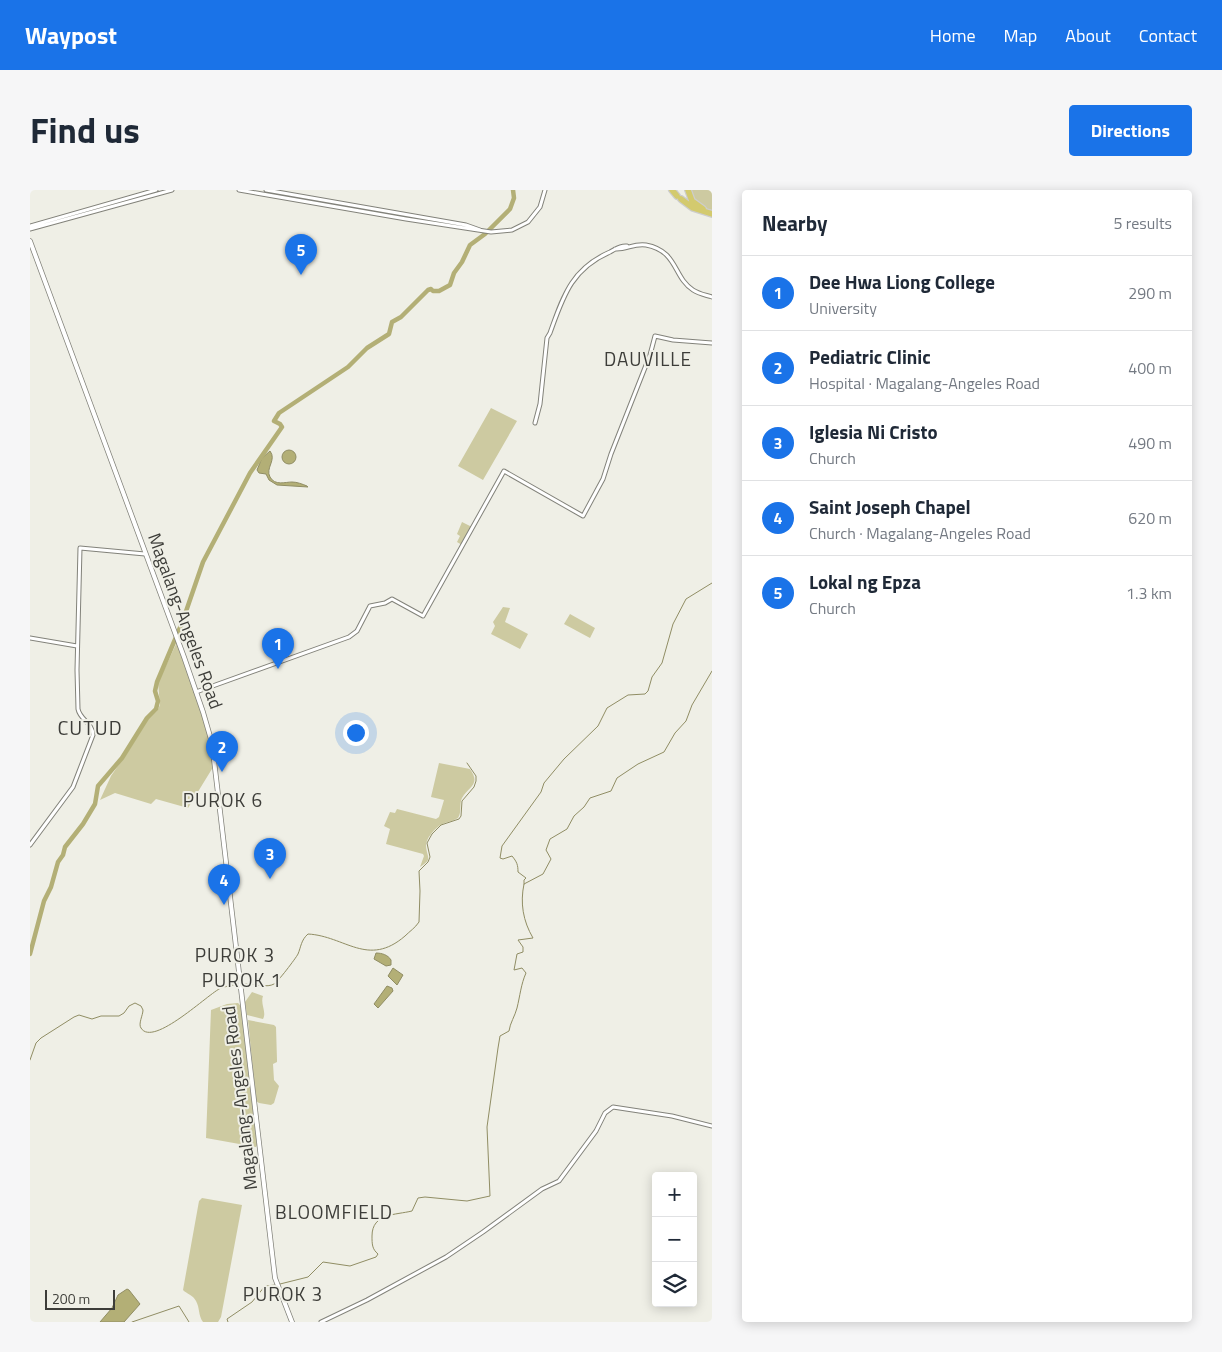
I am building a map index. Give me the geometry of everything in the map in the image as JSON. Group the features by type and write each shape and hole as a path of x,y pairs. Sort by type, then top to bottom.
{"highway":[{"path":"672,190 691,207 712,212"},
{"path":"688,190 693,203 712,212"}],"main road":[{"name":"Magalang-Angeles Road","path":"30,241 204,714 214,752 277,1285 292,1322"}],"street":[{"path":"30,227 156,190"},
{"path":"30,227 172,190"},
{"path":"239,190 477,231 482,230"},
{"path":"266,190 466,225 491,232 512,230 528,222 540,207 545,190"},
{"path":"535,423 540,404 547,338 564,294 571,283 591,262 615,249 622,250 627,246 644,245 657,249 672,261 685,282 693,290 712,297"},
{"path":"196,692 349,637 357,631 370,606 385,603 392,599 423,616 504,471 583,516 603,480 610,454 650,354 655,336 673,340 712,343"},
{"path":"30,845 73,787 92,738 92,729 79,715 78,711 79,552 82,549 145,554"},
{"path":"30,638 77,646"},
{"path":"321,1322 367,1300 446,1257 542,1189 559,1180 596,1131 608,1110 613,1107 672,1116 712,1126"}],"shaded area":[{"path":"689,190 712,190 712,210 697,204"},
{"path":"491,408 517,421 483,480 458,466"},
{"path":"289,450 294,452 296,457 294,462 289,464 284,462 282,457 284,452"},
{"path":"270,451 272,458 269,474 272,480 280,483 296,482 308,487 277,485 269,480 266,474 259,473 257,470 262,458"},
{"path":"462,522 472,527 462,545 457,542 460,536 457,534"},
{"path":"503,607 510,608 505,622 528,634 520,649 491,634 495,626 493,622"},
{"path":"570,614 595,628 590,638 564,624"},
{"path":"177,642 205,720 215,764 188,808 156,799 151,804 115,793 100,800 111,776 147,720 157,711 160,705 158,683"},
{"path":"439,763 470,769 474,782 462,798 458,818 441,825 429,837 426,843 428,860 420,867 423,854 386,844 390,829 384,826 390,812 395,813 397,809 436,819 439,817 444,800 431,797"},
{"path":"376,953 388,957 391,960 391,965 386,966 374,959"},
{"path":"393,968 403,975 397,985 388,976"},
{"path":"387,986 392,988 393,991 378,1008 374,1004"},
{"path":"252,992 263,996 263,1019 247,1015 245,1002"},
{"path":"238,1003 241,1006 256,1147 206,1138 211,1010 227,1004"},
{"path":"248,1020 276,1027 277,1062 273,1064 274,1080 279,1086 274,1103 271,1105 256,1101"},
{"path":"202,1198 242,1205 221,1317 218,1322 203,1322 195,1299 183,1290 199,1201"},
{"path":"127,1289 140,1304 124,1322 100,1322 112,1308 118,1295"}],"waterway":[{"path":"30,954 44,901 51,887 58,862 63,855 65,847 83,824 95,804 98,786 122,758 147,718 156,709 158,701 155,691 157,682 182,623 203,562 250,473 282,427 274,421 279,413 348,367 367,348 389,334 392,322 401,317 428,290 439,291 450,285 454,273 470,245 485,234 510,209 514,198 513,190"},
{"path":"524,884 526,878 518,872 517,864 512,856 500,858 502,846 541,792 544,783 564,759 598,726 607,708 628,695 645,694 648,691 652,677 662,663 673,624 686,599 712,583"},
{"path":"280,1284 308,1277 323,1262 350,1266 376,1257 378,1254 373,1246 372,1236 376,1223 386,1216 412,1211 418,1198 467,1201 490,1196 487,1127 498,1048 500,1036 509,1031 526,973 522,968 514,970 517,954 523,952 523,947 518,940 533,938 523,912 524,884 543,874 551,859 546,850 550,839 567,829 574,816 590,798 611,791 617,778 638,764 664,752 675,733 686,721 692,705 712,671"},
{"path":"30,1060 36,1043 41,1038 79,1015 92,1019 101,1016 119,1016 135,1003 141,1006 143,1010 141,1028 147,1032 157,1031 181,1017 221,988 242,984 265,986 274,984 297,956 308,934 368,950 392,945 405,936 419,922 419,871 428,862 430,857 427,843 432,834 441,825 459,819 461,816 462,801 474,787 476,781 476,776 467,763"},
{"path":"228,1322 227,1319 252,1302 265,1286 276,1285"},
{"path":"132,1322 179,1306 189,1322"}],"place":[{"name":"Lokal ng Epza","path":"301,275"},
{"name":"Dee Hwa Liong College","path":"278,669"},
{"name":"Pediatric Clinic","path":"222,772"},
{"name":"Iglesia Ni Cristo","path":"270,879"},
{"name":"Saint Joseph Chapel","path":"224,905"}],"district":[{"name":"DAUVILLE","path":"648,359"},
{"name":"CUTUD","path":"90,728"},
{"name":"PUROK 6","path":"223,800"},
{"name":"PUROK 3","path":"235,955"},
{"name":"PUROK 1","path":"242,980"},
{"name":"BLOOMFIELD","path":"334,1212"},
{"name":"PUROK 3","path":"283,1294"}]}
